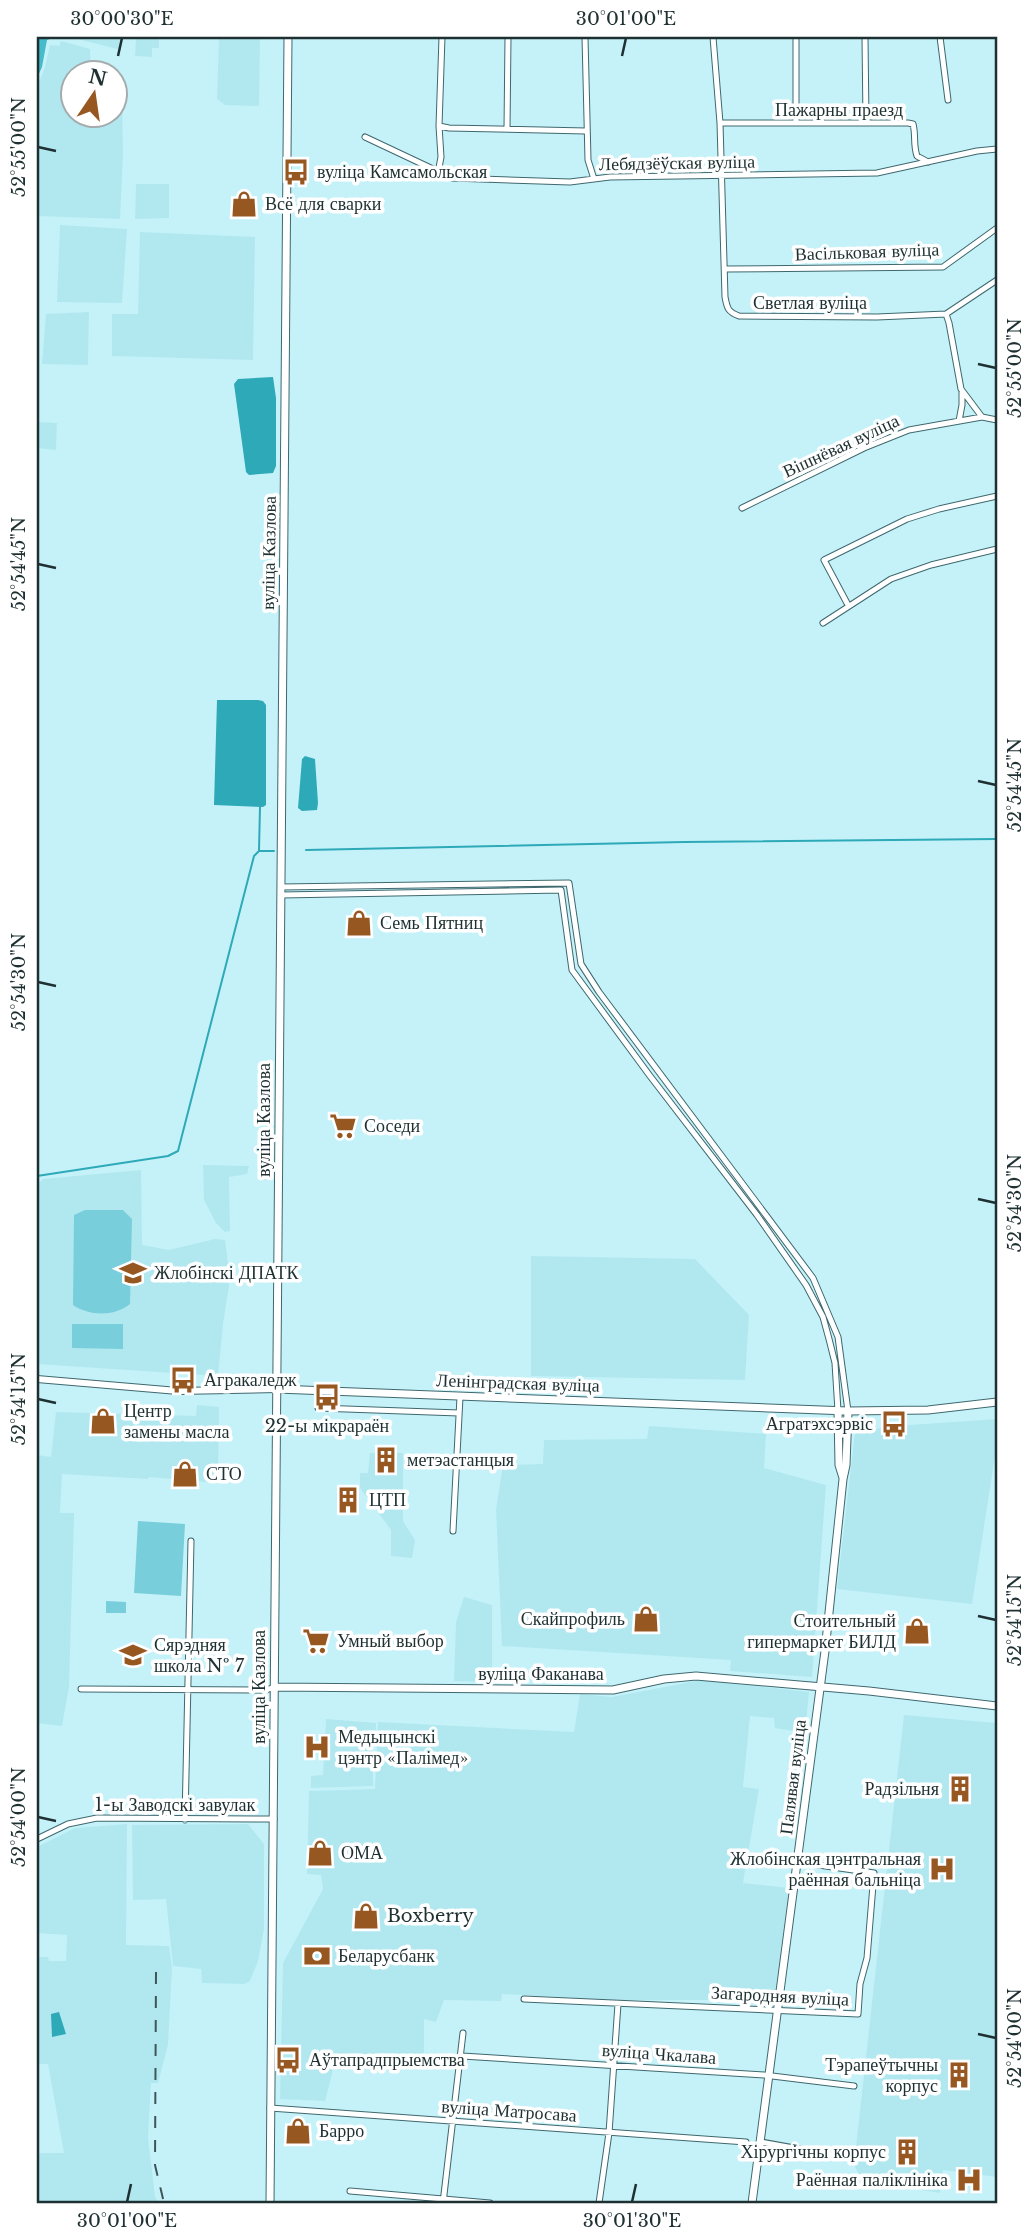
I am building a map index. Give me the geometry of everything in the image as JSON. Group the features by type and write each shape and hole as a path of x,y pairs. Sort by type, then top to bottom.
{"main road":[{"name":"вуліца Казлова","path":"270,2203 288,37"},
{"name":"Ленінградская вуліца","path":"277,1390 838,1411 928,1410 997,1402"},
{"name":"Палявая вуліца","path":"838,1411 839,1465 843,1479"},
{"name":"Палявая вуліца","path":"752,2203 820,1686 846,1465 848,1411"},
{"name":"вуліца Факанава","path":"275,1687 603,1690 696,1676 820,1686 997,1706"}],"street":[{"path":"438,173 441,156 439,126 442,37"},
{"path":"508,37 508,129"},
{"path":"585,37 586,131 588,160 594,179"},
{"name":"Светлая вуліца","path":"713,37 720,123 726,308 730,313 739,316 877,317 946,314"},
{"path":"796,37 796,123"},
{"path":"864,37 866,122"},
{"path":"940,37 948,100"},
{"name":"Пажарны праезд","path":"720,123 913,124 917,156 929,162"},
{"path":"439,126 586,131"},
{"name":"Лебядзёўская вуліца","path":"365,137 438,173 452,177 570,182 594,179 877,173 997,149"},
{"name":"Васільковая вуліца","path":"726,270 943,267 997,228"},
{"path":"959,421 961,389 946,314 997,280"},
{"path":"961,389 982,417"},
{"name":"Вішнёвая вуліца","path":"743,508 864,448 909,429 982,417 997,420"},
{"path":"848,606 824,560 907,519 997,496"},
{"path":"823,623 891,579 942,562 997,549"},
{"path":"281,891 569,883 581,964 599,992 813,1278 838,1337 848,1411"},
{"path":"281,891 563,892 572,970 806,1284 829,1339 835,1363 838,1411"},
{"name":"Ленінградская вуліца","path":"37,1379 178,1391 277,1390"},
{"path":"453,1531 460,1397"},
{"path":"318,1408 459,1413"},
{"path":"185,1820 191,1541"},
{"name":"вуліца Факанава","path":"81,1689 266,1690 275,1687"},
{"name":"1-ы Заводскі завулак","path":"37,1839 68,1824 97,1818 274,1819"},
{"name":"Загародняя вуліца","path":"524,1999 858,2014 860,1984 867,1958 874,1874 798,1863"},
{"path":"599,2203 609,2133 618,2004"},
{"path":"443,2201 464,2033"},
{"name":"вуліца Чкалава","path":"461,2056 770,2076 854,2086"},
{"name":"вуліца Матросава","path":"270,2108 746,2142"},
{"path":"761,2142 844,2157"},
{"path":"350,2191 490,2203"}],"shaded area":[{"path":"37,37 55,37 47,40 37,78"},
{"path":"75,37 121,37 121,50 74,38"},
{"path":"136,37 159,37 159,48 152,48 152,57 135,56"},
{"path":"219,37 260,37 259,106 225,105 217,99"},
{"path":"61,41 90,49 90,60 60,60 60,130 123,130 120,219 37,216 37,87 50,45 59,46"},
{"path":"136,184 169,184 169,218 135,219"},
{"path":"60,225 127,229 122,303 57,302"},
{"path":"140,232 255,237 253,360 112,356 112,314 138,314"},
{"path":"89,312 88,365 42,364 46,314"},
{"path":"273,377 276,398 276,466 273,473 249,475 246,472 234,384 238,379"},
{"path":"37,422 57,423 56,450 37,448"},
{"path":"217,700 258,700 266,705 266,805 263,807 214,805"},
{"path":"305,756 315,759 317,810 302,811 298,808 302,759"},
{"path":"203,1165 249,1166 247,1174 229,1177 230,1231 225,1232 216,1223 204,1200"},
{"name":"Жлобінскі ДПАТК","path":"141,1170 142,1245 169,1250 215,1239 225,1240 230,1279 218,1376 37,1364 37,1185 43,1179"},
{"path":"85,1210 123,1210 132,1219 130,1304 117,1311 94,1313 73,1305 74,1215"},
{"path":"531,1256 695,1259 749,1315 745,1380 531,1376"},
{"path":"72,1324 123,1324 123,1349 72,1348"},
{"path":"197,1405 219,1407 218,1483 62,1474 60,1513 74,1513 69,1686 62,1726 37,1723 37,1455 51,1457 56,1412 196,1416"},
{"path":"997,1419 997,1443 972,1604 837,1589 855,1432 895,1426"},
{"path":"649,1426 766,1434 764,1468 826,1485 812,1677 730,1671 731,1660 502,1646 496,1509 503,1465 543,1464 544,1440 647,1439"},
{"name":"метэастанцыя","path":"370,1453 403,1453 403,1521 415,1540 412,1558 391,1556 391,1530 360,1488 360,1473 368,1473"},
{"path":"138,1521 185,1524 181,1596 134,1593"},
{"path":"464,1597 492,1605 492,1682 454,1681 456,1622"},
{"path":"106,1601 126,1602 126,1613 106,1613"},
{"path":"701,1680 809,1692 805,1733 775,1728 774,1718 750,1716 743,1787 759,1789 743,1883 789,1888 774,2000 618,2000 502,1994 501,2001 444,2000 436,2022 424,2019 424,2069 333,2070 325,2101 280,2099 283,1963 323,1889 321,1875 307,1874 309,1791 375,1789 378,1722 574,1732 580,1694 612,1697"},
{"name":"Жлобінская цэнтральная раённая бальніца","path":"904,1715 997,1723 997,2177 943,2170 940,2193 862,2180 854,2165"},
{"path":"326,1719 376,1723 376,1739 372,1739 373,1786 311,1788 311,1776 323,1775"},
{"path":"127,1824 126,1945 169,1946 172,1968 168,2045 158,2083 151,2083 148,2138 158,2203 37,2203 37,2153 64,2153 48,2064 37,2064 37,1957 48,1957 49,1961 66,1961 67,1935 37,1933 37,1847 75,1828"},
{"path":"248,1824 264,1844 264,1929 258,1961 250,1981 244,1984 202,1983 201,1969 173,1966 166,1899 133,1900 132,1825"},
{"path":"59,2012 66,2034 52,2037 51,2014"}],"waterway":[{"path":"259,850 260,807"},
{"path":"306,850 997,839"},
{"path":"37,1176 168,1156 178,1151 254,856 259,851 274,851"}],"railway":[{"path":"156,1972 155,2165 164,2203"}],"place":[{"name":"вуліца Камсамольская","path":"296,172"},
{"name":"Всё для сварки","path":"244,204"},
{"name":"Семь Пятниц","path":"359,923"},
{"name":"Соседи","path":"343,1126"},
{"name":"Жлобінскі ДПАТК","path":"133,1273"},
{"name":"Агракаледж","path":"183,1380"},
{"name":"22-ы мікрараён","path":"327,1397"},
{"name":"Центр замены масла","path":"103,1421"},
{"name":"Агратэхсэрвіс","path":"894,1424"},
{"name":"метэастанцыя","path":"386,1460"},
{"name":"СТО","path":"185,1474"},
{"name":"ЦТП","path":"348,1500"},
{"name":"Скайпрофиль","path":"646,1619"},
{"name":"Стоительный гипермаркет БИЛД","path":"917,1631"},
{"name":"Умный выбор","path":"316,1641"},
{"name":"Сярэдняя школа № 7","path":"133,1655"},
{"name":"Медыцынскі цэнтр «Палімед»","path":"317,1747"},
{"name":"Радзільня","path":"960,1789"},
{"name":"ОМА","path":"320,1853"},
{"name":"Жлобінская цэнтральная раённая бальніца","path":"942,1869"},
{"name":"Boxberry","path":"366,1916"},
{"name":"Беларусбанк","path":"317,1956"},
{"name":"Аўтапрадпрыемства","path":"288,2060"},
{"name":"Тэрапеўтычны корпус","path":"959,2075"},
{"name":"Барро","path":"298,2131"},
{"name":"Хірургічны корпус","path":"907,2152"},
{"name":"Раённая паліклініка","path":"969,2180"}]}
